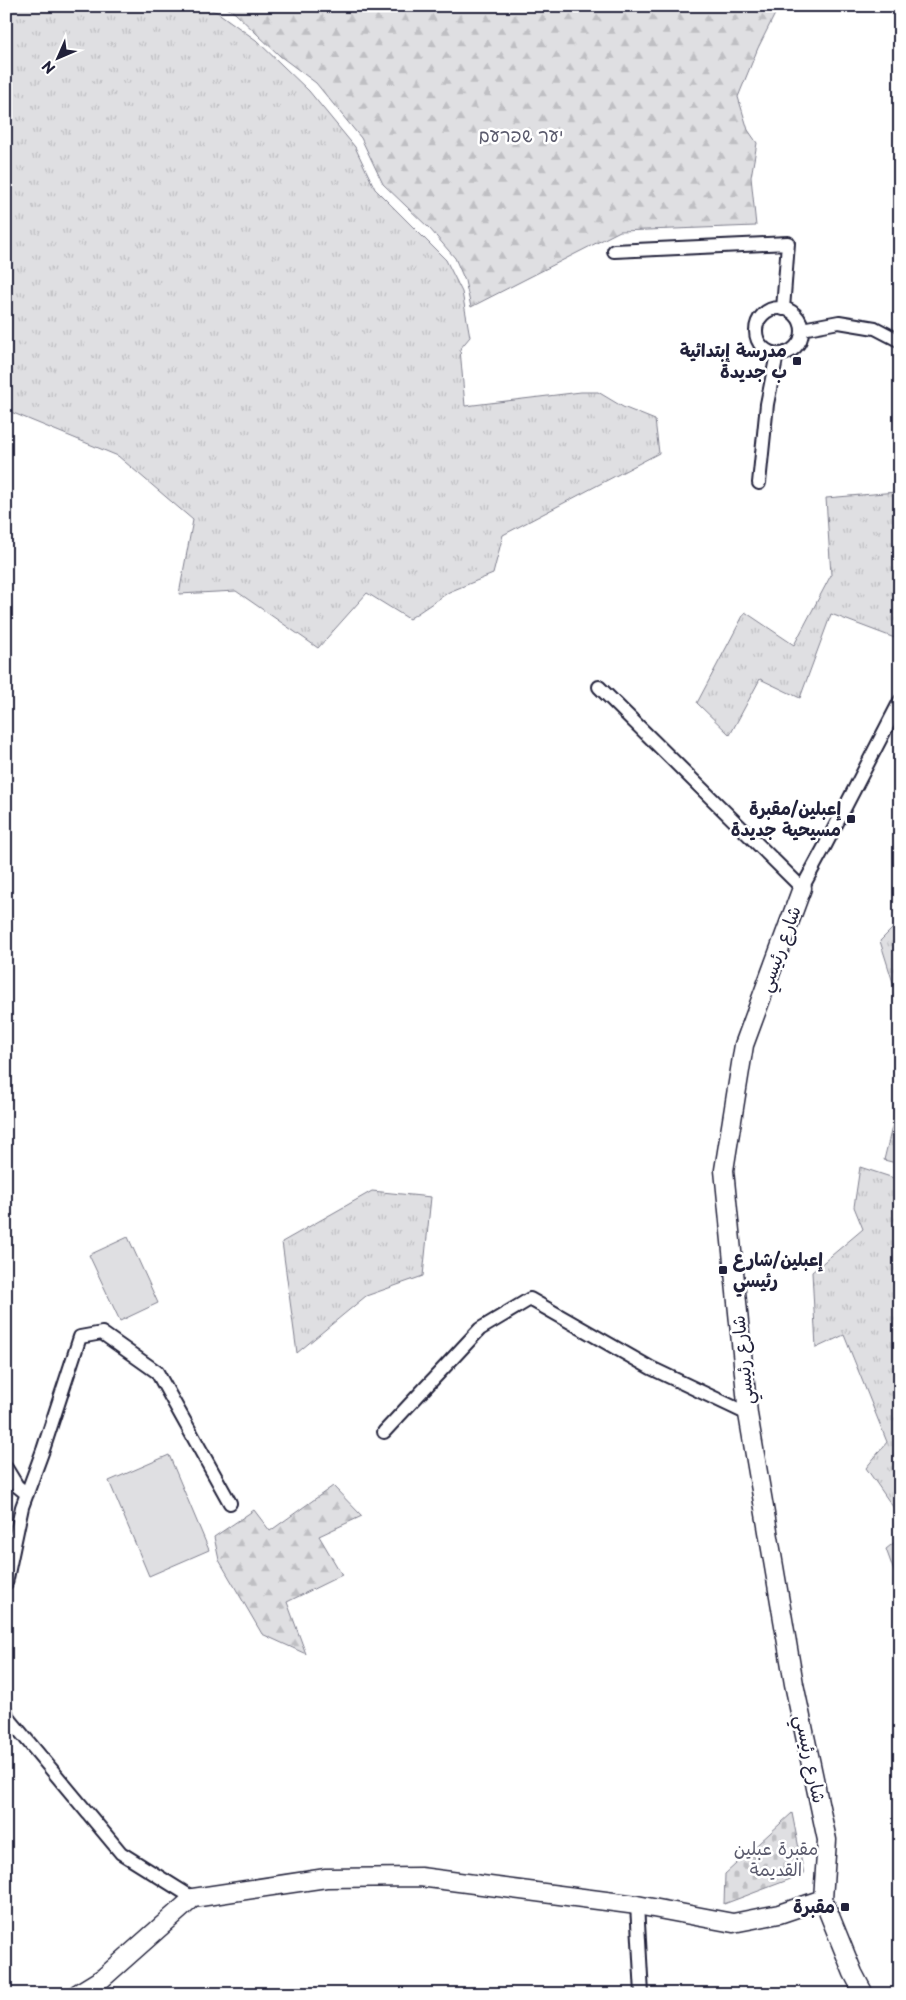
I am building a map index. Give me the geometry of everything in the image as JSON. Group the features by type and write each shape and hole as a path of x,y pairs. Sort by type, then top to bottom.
{"street":[{"path":"614,251 788,243 783,309"},
{"path":"776,308 783,309 796,316 802,329 798,344 792,350 777,354 770,352 759,342 756,328 758,321 763,315 776,308"},
{"path":"802,329 839,322 875,328 900,341"},
{"path":"760,482 767,404 777,354"},
{"path":"599,687 802,888"},
{"name":"شارع رئيسي","path":"824,1898 827,1840 794,1684 748,1414 724,1170 744,1045 802,888 900,701"},
{"path":"384,1432 480,1329 530,1299 651,1368 748,1414"},
{"path":"6,1584 22,1507 80,1337 102,1333 157,1372 230,1502"},
{"path":"6,1468 17,1486 27,1494"},
{"path":"6,1711 7,1716 121,1853 193,1898"},
{"path":"77,1994 103,1978 193,1898 326,1878 420,1877 637,1905 733,1923 780,1914 824,1898 853,1973 864,1994"},
{"path":"637,1905 642,1994"}],"green space":[{"path":"6,6 199,6 217,12 256,40 309,91 355,147 375,189 446,260 462,292 470,337 460,349 465,406 581,392 598,392 623,407 655,420 659,453 503,535 493,574 449,592 409,619 367,593 318,648 236,591 179,594 193,520 118,456 6,410"},
{"name":"יער שפרעם","path":"224,6 781,6 777,10 758,48 738,97 748,130 757,143 751,177 756,226 620,231 471,307 465,281 455,258 430,229 383,184 361,138 316,83 280,56 235,13"},
{"path":"900,488 900,640 831,614 800,698 760,679 730,735 697,703 745,612 794,645 831,575 826,498 896,492"},
{"path":"900,921 900,1005 880,941"},
{"path":"900,1094 900,1164 884,1160"},
{"path":"860,1167 900,1180 900,1517 866,1468 887,1442 844,1335 816,1348 812,1272 863,1229 854,1207"},
{"path":"372,1191 431,1197 423,1276 366,1296 297,1353 282,1242"},
{"path":"128,1237 158,1303 120,1321 89,1255"},
{"path":"169,1455 209,1550 149,1576 109,1481"},
{"path":"6,1479 13,1493 6,1512"},
{"path":"333,1486 362,1516 319,1536 342,1575 287,1602 306,1654 262,1634 219,1560 214,1537 254,1510 270,1531"},
{"path":"900,1538 900,1588 886,1549"},
{"name":"مقبرة عبلين القديمة","path":"792,1813 804,1874 724,1904 725,1874"}],"place":[{"name":"مدرسة إبتدائية ب جديدة","path":"797,361"},
{"name":"إعبلين/مقبرة مسيحية جديدة","path":"851,819"},
{"name":"إعبلين/شارع رئيسي","path":"723,1270"},
{"name":"مقبرة","path":"845,1907"}]}
